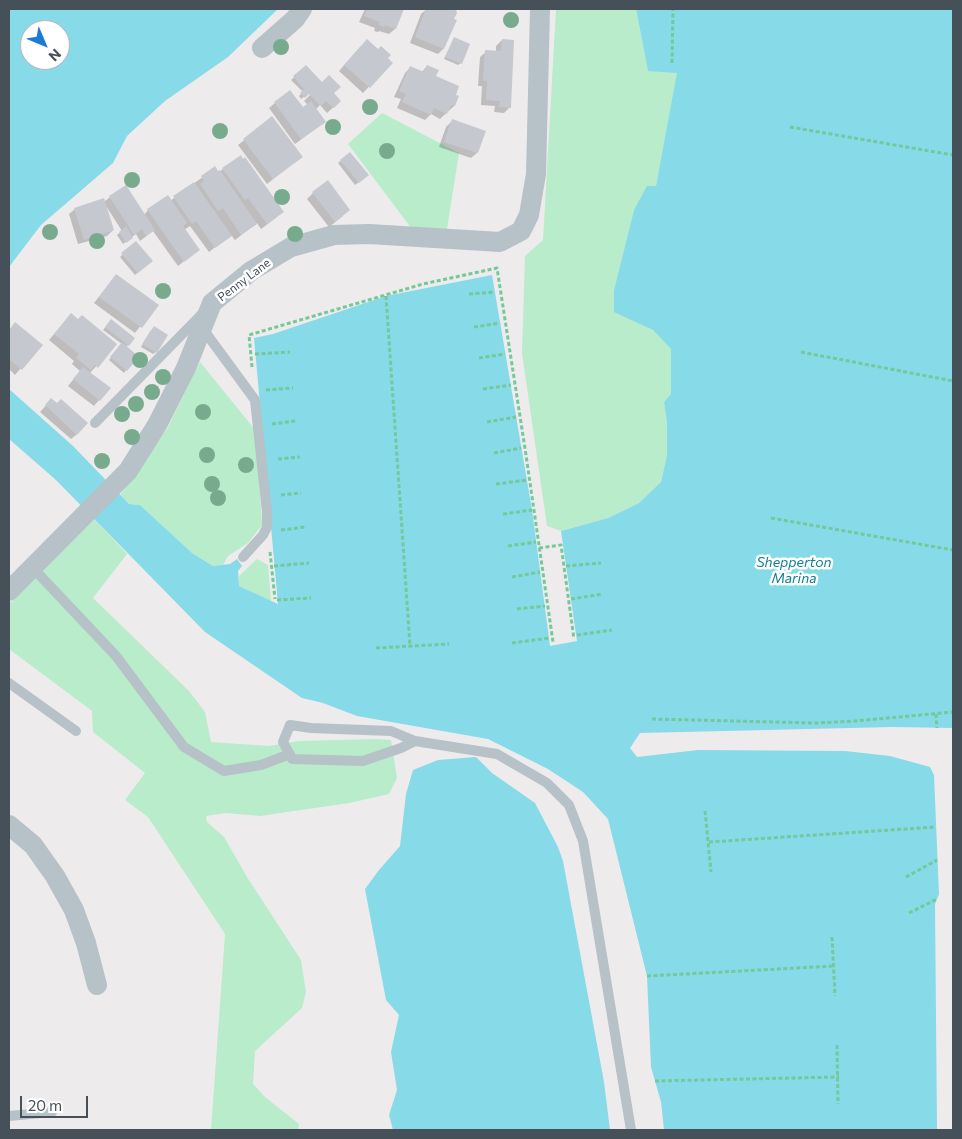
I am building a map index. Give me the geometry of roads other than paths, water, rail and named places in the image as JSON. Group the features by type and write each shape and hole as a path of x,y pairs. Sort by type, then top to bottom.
{"street":[{"path":"262,48 294,19 302,9"},
{"name":"Penny Lane","path":"9,590 128,471 157,425 186,368 212,304 251,271 291,247 334,235 369,234 500,242 521,231 529,215 536,174 540,9"},
{"path":"9,825 33,845 55,876 74,910 86,943 97,985"}],"lane":[{"path":"95,423 212,304"},
{"path":"203,329 257,395 267,527 263,535 243,557"},
{"path":"32,567 116,656 184,747 224,770 261,765 290,754"},
{"path":"9,683 76,731"},
{"path":"415,741 364,761 292,759 283,742 290,725 311,728 391,731 415,741 497,754 547,783 569,805 583,841 631,1130"},
{"path":"9,1116 52,1112"}],"water":[{"path":"9,9 278,9 228,57 165,101 127,136 113,163 41,225 9,267"},
{"name":"Shepperton Marina","path":"636,9 953,9 953,728 893,727 640,733 630,748 637,757 698,750 845,751 890,756 930,767 934,775 939,894 935,904 937,1130 664,1130 661,1102 651,1067 647,976 608,819 583,792 548,769 488,739 357,716 323,703 302,698 205,632 56,480 9,439 9,389 73,446 129,504 140,505 192,553 213,566 230,564 237,559 242,566 238,571 239,586 278,604 254,338 273,334 386,296 492,275 532,510 550,646 577,641 561,531 608,518 639,503 661,482 667,455 667,423 664,402 671,394 671,349 653,330 614,312 614,290 634,210 647,186 656,186 677,73 648,71"},
{"path":"476,757 492,773 535,803 558,847 563,861 604,1082 610,1130 393,1130 389,1115 397,1090 391,1052 399,1015 386,1000 365,889 400,846 406,794 413,770 438,760"}]}
